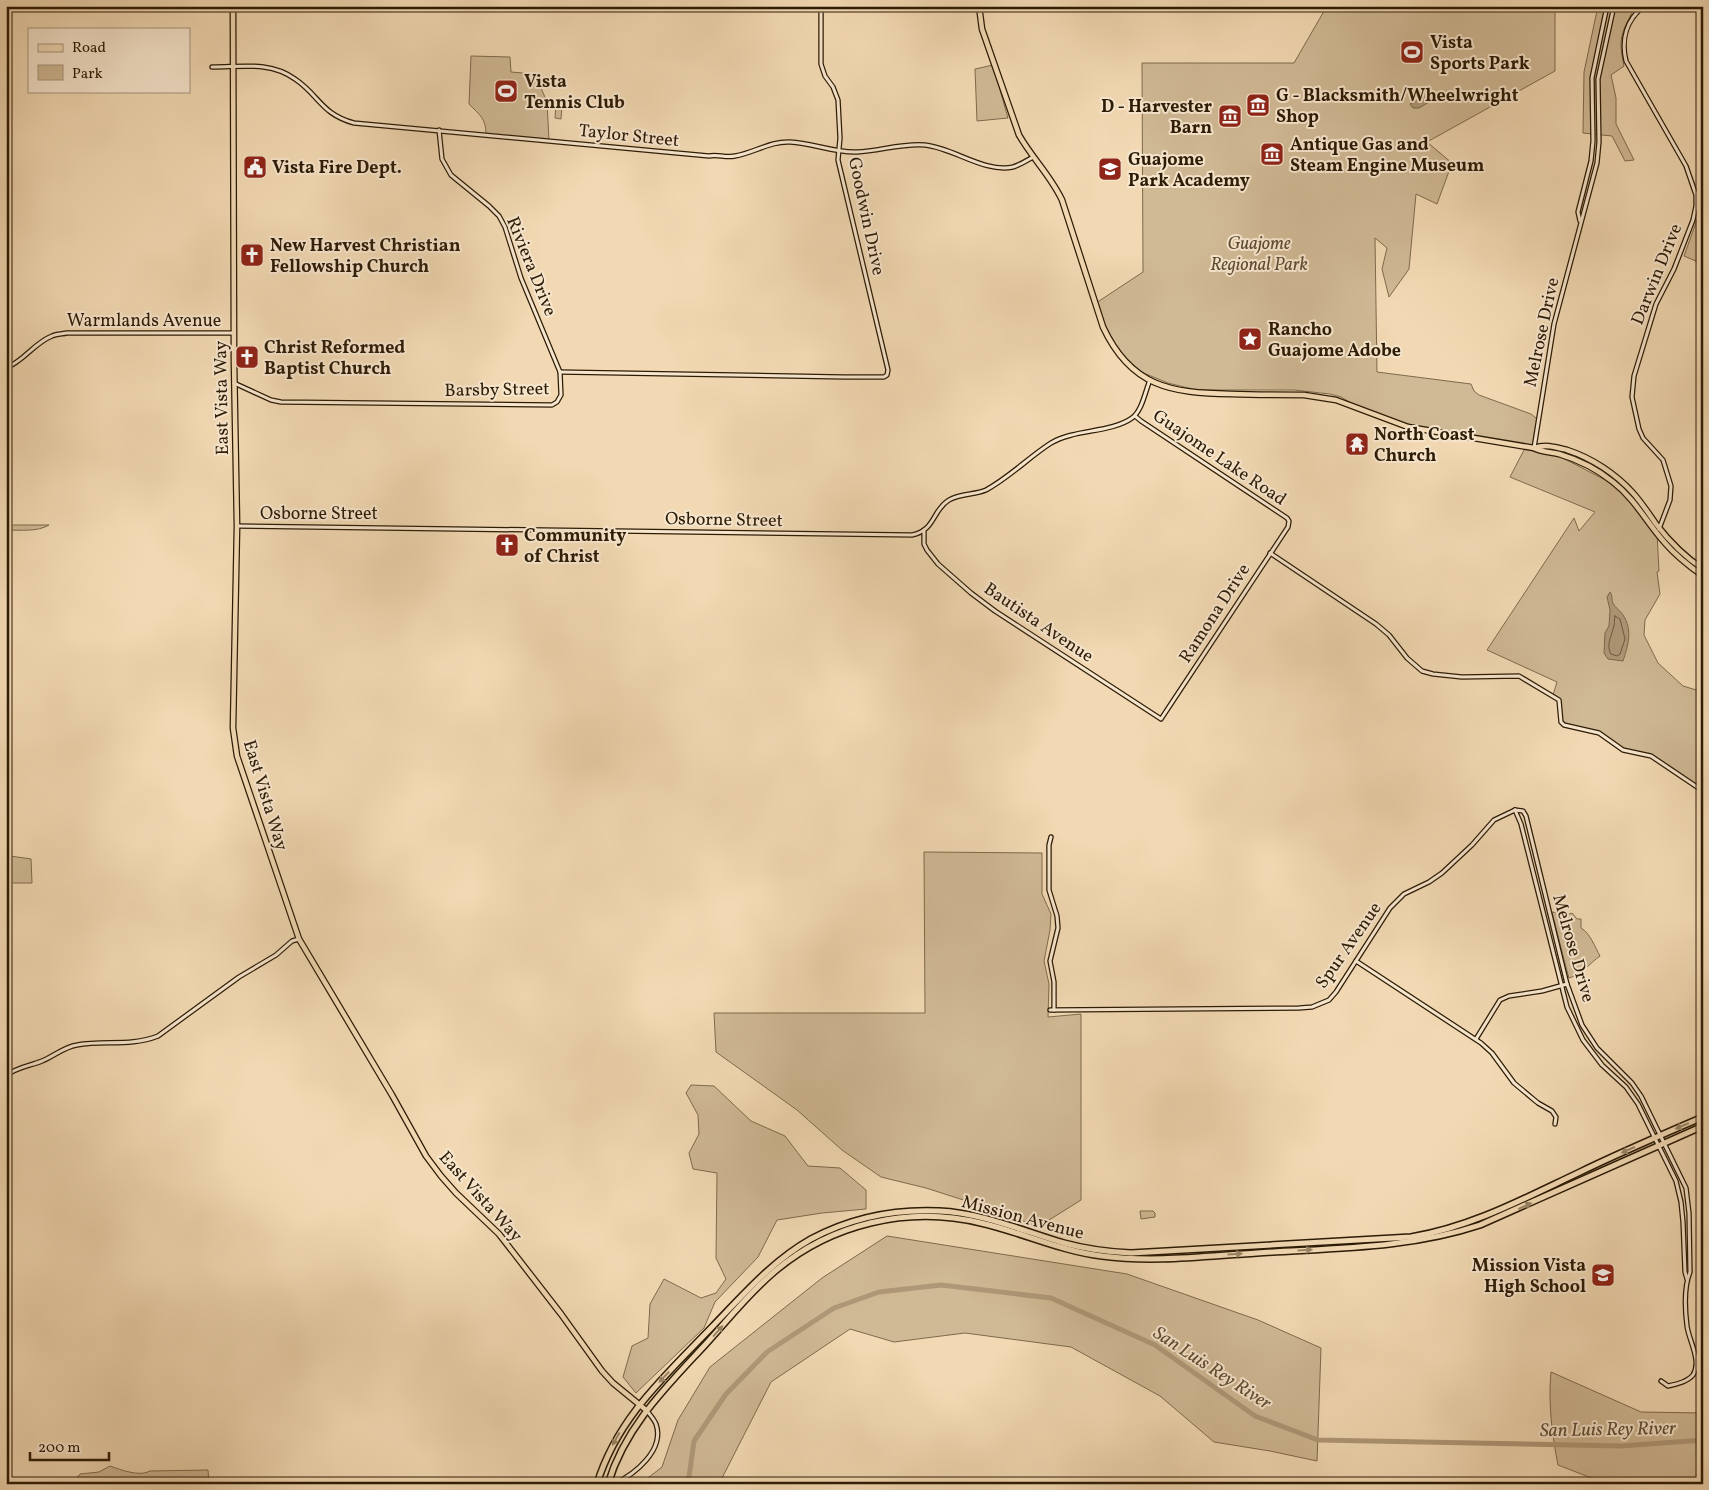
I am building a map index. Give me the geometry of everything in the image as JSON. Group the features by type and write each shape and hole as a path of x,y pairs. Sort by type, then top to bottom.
{"highway":[{"name":"Mission Avenue","path":"597,1482 615,1441 639,1404 726,1312 775,1264 820,1235 848,1224 876,1216 916,1211 956,1212 983,1218 1072,1245 1103,1251 1131,1253 1394,1239 1434,1232 1470,1222 1703,1117"},
{"name":"Mission Avenue","path":"611,1482 621,1450 646,1410 744,1303 775,1271 798,1254 822,1240 848,1229 873,1222 916,1216 962,1219 1080,1252 1109,1257 1136,1258 1387,1245 1432,1239 1480,1225 1703,1126"}],"main road":[{"name":"East Vista Way","path":"233,6 233,333 237,526 234,744 299,939 425,1154 441,1176 499,1234 602,1371 613,1383 646,1410"},
{"path":"979,6 982,29 1019,135 1052,181 1062,200 1085,275 1106,334 1127,362 1160,386 1192,393 1322,397 1336,400 1408,427 1534,448 1542,445 1556,447 1588,458 1604,468 1634,494 1665,543 1687,565 1703,576"},
{"path":"1658,530 1682,553 1703,569"}],"street":[{"name":"Goodwin Drive","path":"821,6 821,64 824,76 834,87 838,100 840,138 838,160 888,370 887,375"},
{"name":"Melrose Drive","path":"1580,222 1578,212 1591,161 1593,141 1592,78 1607,6"},
{"name":"Melrose Drive","path":"1534,448 1554,324 1580,222 1585,213 1598,163 1598,79 1614,6"},
{"name":"Darwin Drive","path":"1644,6 1635,14 1625,34 1623,44 1626,61 1686,166 1694,186 1696,200 1693,220 1674,269 1656,304 1634,376 1632,397 1639,429 1643,438 1663,460 1671,486 1670,500 1658,530"},
{"name":"Taylor Street","path":"212,67 263,66 279,70 295,78 326,110 348,121 709,156 737,156 771,144 788,142 839,151 860,152 900,146 925,145 946,149 988,166 1002,168 1022,164 1034,157"},
{"name":"Riviera Drive","path":"439,130 442,159 451,176 489,206 499,216 505,227 521,278 560,372"},
{"name":"Warmlands Avenue","path":"6,368 17,363 44,340 67,333 233,333"},
{"name":"Barsby Street","path":"234,383 271,400 281,402 552,405 558,402 561,395 560,372 844,377 884,377 887,375"},
{"path":"924,530 950,499 983,491 1002,481 1051,443 1070,435 1122,423 1135,416 1150,380"},
{"name":"Guajome Lake Road","path":"1135,416 1289,521"},
{"name":"Ramona Drive","path":"1161,719 1288,527 1289,521"},
{"name":"Osborne Street","path":"237,526 875,535 912,535 924,530"},
{"name":"Bautista Avenue","path":"924,530 924,544 927,550 938,564 971,593 1161,719"},
{"path":"1270,553 1376,624 1389,635 1407,658 1422,671 1462,677 1520,676 1560,700 1562,722 1564,725 1599,733 1623,750 1652,756 1703,790"},
{"name":"Melrose Drive","path":"1515,810 1523,811 1526,816 1567,984 1582,1025 1597,1048 1632,1083 1641,1096 1686,1188 1689,1213 1690,1272 1687,1279"},
{"name":"Melrose Drive","path":"1515,810 1521,824 1560,986 1567,1007 1583,1040 1602,1065 1626,1087 1638,1104 1676,1181 1681,1202 1684,1272 1687,1279"},
{"name":"Spur Avenue","path":"1051,837 1049,845 1050,890 1058,928 1050,961 1054,982 1052,1010 1312,1007 1329,1000 1336,992 1390,908 1399,898 1436,878 1472,845 1494,820 1515,810"},
{"path":"6,1076 16,1070 43,1061 66,1048 77,1045 132,1043 158,1036 239,976 276,955 292,941 299,939"},
{"path":"1356,961 1476,1039 1492,1053 1514,1083 1538,1103 1552,1111 1556,1117 1555,1124"},
{"path":"1476,1039 1500,1000 1509,996 1542,991 1567,984"},
{"path":"1661,1380 1668,1386 1678,1384 1690,1377 1695,1370 1696,1360 1687,1328 1687,1279"},
{"path":"611,1482 634,1472 655,1446 658,1435 657,1428 646,1410"},
{"path":"1493,1484 1515,1482 1531,1484"}],"green space":[{"name":"Guajome Regional Park","path":"1327,6 1555,6 1555,71 1427,142 1452,163 1437,204 1416,194 1409,269 1389,297 1382,269 1387,248 1375,238 1377,372 1471,384 1474,391 1479,395 1531,414 1537,419 1535,449 1561,457 1611,483 1657,533 1659,571 1657,572 1660,594 1645,620 1644,635 1658,663 1683,686 1703,692 1703,790 1652,756 1625,751 1602,734 1567,727 1561,721 1560,702 1553,695 1557,682 1487,650 1574,518 1579,531 1595,512 1510,477 1525,448 1416,428 1363,410 1341,397 1330,394 1294,390 1196,390 1168,383 1141,372 1121,354 1107,333 1096,303 1143,272 1142,63 1294,63"},
{"path":"1598,6 1632,6 1634,9 1622,36 1621,48 1624,66 1611,75 1616,98 1616,124 1634,160 1625,161 1612,136 1583,133 1584,72"},
{"name":"Vista Tennis Club","path":"471,56 510,57 511,72 535,74 547,102 549,140 486,134 484,121 469,104"},
{"path":"993,65 1008,118 977,121 975,69"},
{"path":"556,105 562,106 561,119 555,118"},
{"path":"1703,203 1703,264 1684,256"},
{"path":"6,525 49,525 34,530 6,530"},
{"path":"6,846 10,856 31,859 32,883 6,883"},
{"path":"924,852 1042,853 1042,894 1051,914 1044,961 1049,984 1048,1017 1081,1014 1081,1200 1038,1227 1001,1212 926,1188 881,1177 842,1150 797,1110 716,1052 714,1013 925,1013"},
{"path":"1552,912 1572,913 1577,919 1581,919 1581,928 1590,937 1600,956 1581,972 1569,978 1567,971"},
{"path":"691,1085 714,1086 751,1121 785,1136 808,1166 840,1168 866,1190 866,1209 777,1220 758,1257 715,1302 704,1328 636,1393 623,1377 632,1346 648,1338 650,1304 664,1279 701,1298 716,1293 726,1279 716,1258 717,1173 693,1169 689,1153 699,1134 698,1115 686,1093"},
{"path":"1140,1211 1153,1211 1155,1217 1141,1219"},
{"path":"887,1236 1127,1274 1258,1320 1321,1348 1317,1461 1214,1442 1160,1396 1071,1347 965,1333 894,1342 850,1329 771,1382 719,1484 640,1484 662,1467 678,1420 710,1367 822,1278"},
{"path":"1551,1372 1641,1412 1703,1413 1703,1484 1607,1484 1558,1465 1551,1419"},
{"path":"110,1466 136,1473 208,1470 209,1484 72,1484 80,1474 99,1472"}],"water":[{"path":"1427,89 1431,93 1429,102 1419,108 1413,108 1410,104 1422,98"},
{"path":"1610,592 1615,607 1623,615 1628,626 1628,644 1623,661 1608,659 1604,653 1605,633 1609,626 1610,610 1607,597"}],"waterway":[{"name":"San Luis Rey River","path":"688,1484 694,1441 726,1394 767,1352 834,1308 879,1292 941,1285 1051,1298 1155,1345 1255,1416 1318,1440 1621,1446 1703,1440"}],"place":[{"name":"Vista Sports Park","path":"1412,52"},
{"name":"Vista Tennis Club","path":"506,91"},
{"name":"G - Blacksmith/Wheelwright Shop","path":"1258,105"},
{"name":"D - Harvester Barn","path":"1230,116"},
{"name":"Antique Gas and Steam Engine Museum","path":"1272,154"},
{"name":"Vista Fire Dept.","path":"255,167"},
{"name":"Guajome Park Academy","path":"1110,169"},
{"name":"New Harvest Christian Fellowship Church","path":"252,255"},
{"name":"Rancho Guajome Adobe","path":"1250,339"},
{"name":"Christ Reformed Baptist Church","path":"247,357"},
{"name":"North Coast Church","path":"1357,444"},
{"name":"Community of Christ","path":"507,545"},
{"name":"Mission Vista High School","path":"1603,1275"}]}
